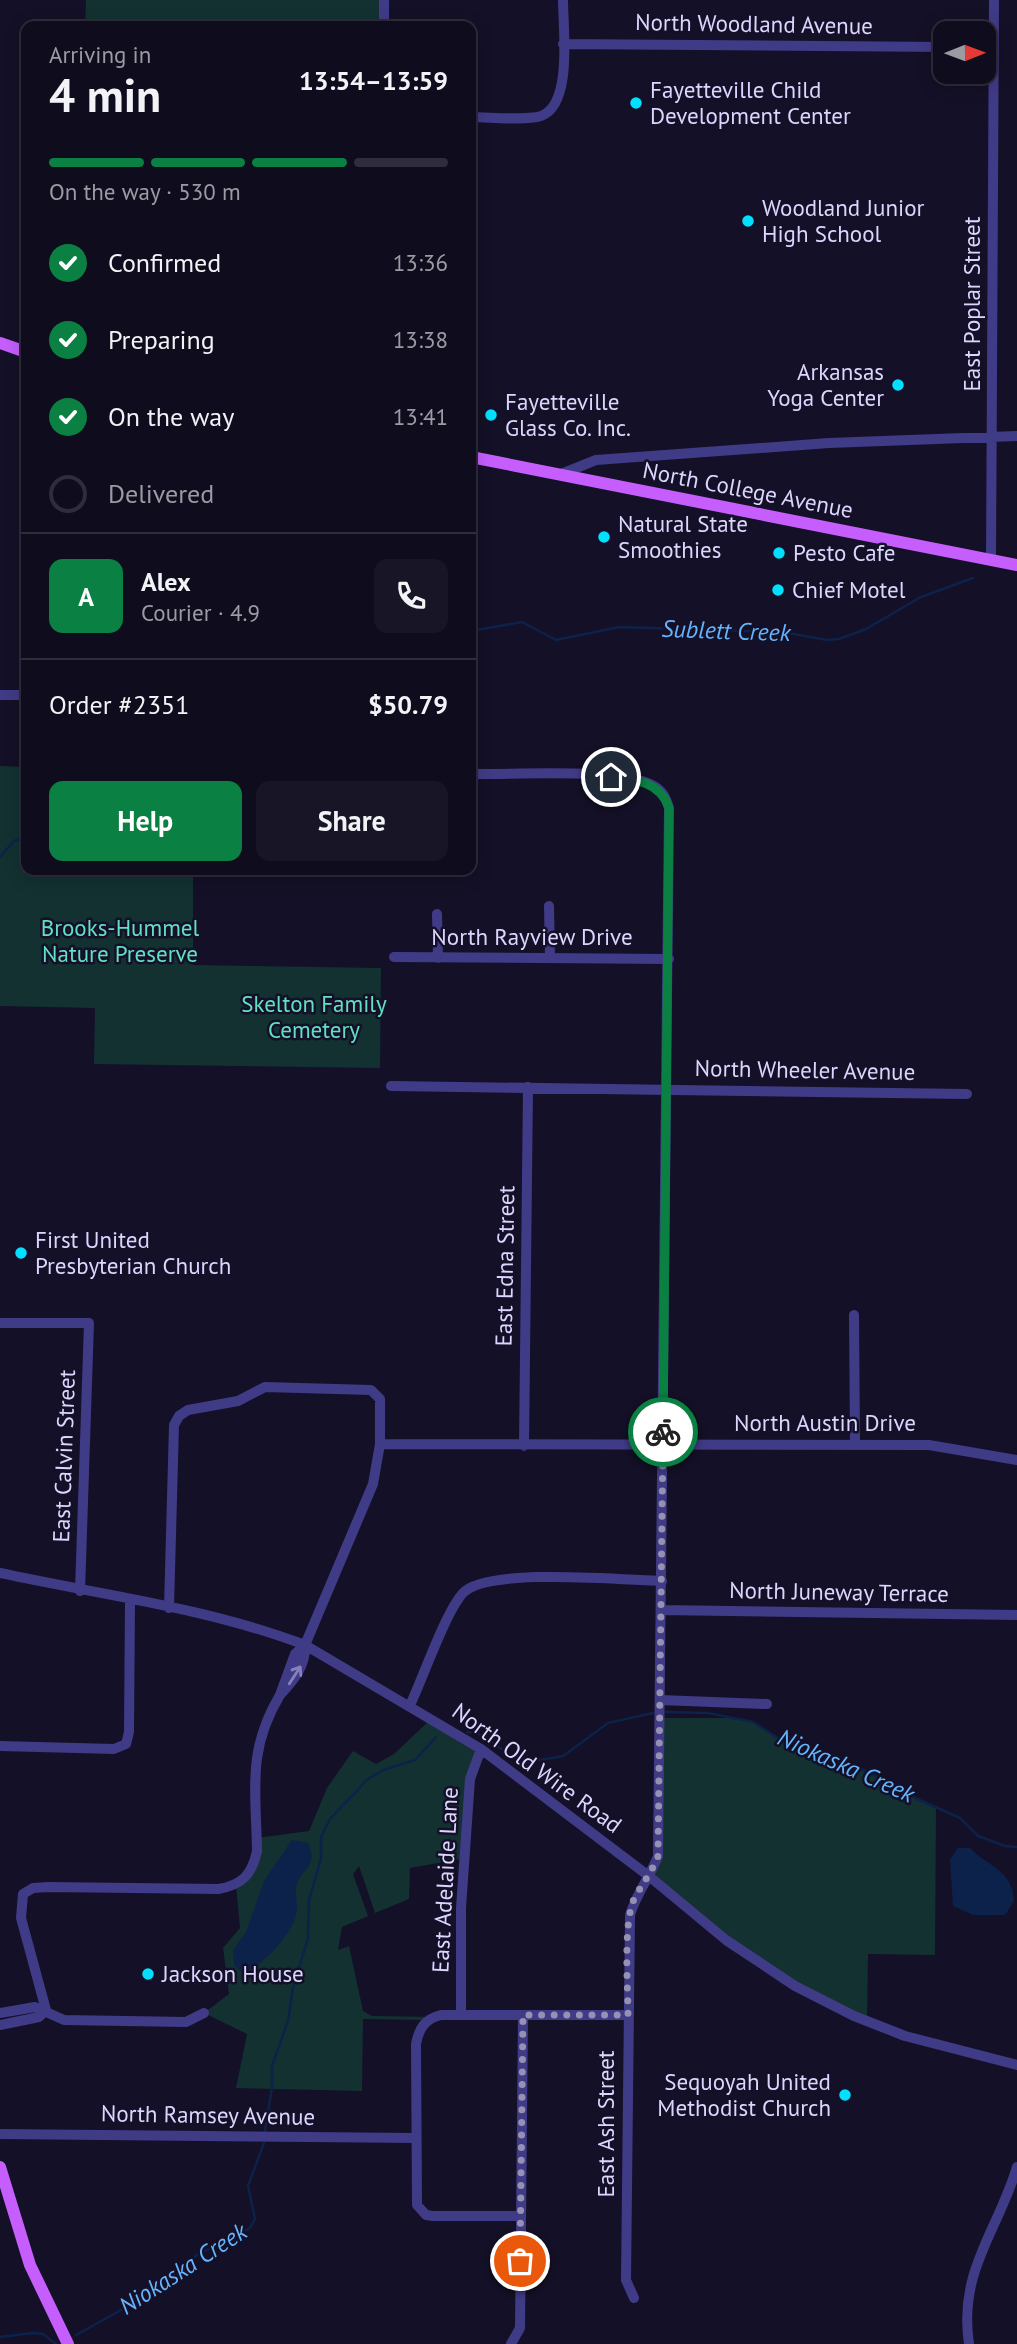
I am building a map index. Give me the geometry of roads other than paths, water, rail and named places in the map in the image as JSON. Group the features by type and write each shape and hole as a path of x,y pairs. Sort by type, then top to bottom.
{"main road":[{"path":"0,343 21,350"},
{"name":"North College Avenue","path":"476,458 1017,565"},
{"path":"0,2167 30,2265 68,2344"}],"street":[{"path":"384,0 384,21"},
{"path":"476,117 540,116 551,110 561,89 564,0"},
{"name":"East Poplar Street","path":"991,21 994,0"},
{"name":"North Woodland Avenue","path":"563,44 933,47"},
{"name":"East Poplar Street","path":"988,84 991,559"},
{"path":"561,474 596,460 829,443 1017,436"},
{"path":"0,695 21,695"},
{"name":"East Ash Street","path":"476,775 627,778 653,786 666,796 669,808 663,1581 658,1856 629,1915 625,2280 634,2298"},
{"path":"549,906 550,958"},
{"path":"437,914 438,958"},
{"name":"North Rayview Drive","path":"394,957 669,959"},
{"name":"North Wheeler Avenue","path":"391,1086 967,1094"},
{"name":"East Edna Street","path":"524,1446 528,1087"},
{"path":"854,1315 855,1443"},
{"name":"East Calvin Street","path":"0,1323 89,1323 80,1591"},
{"path":"47,2010 21,1918 23,1894 33,1888 48,1887 218,1889 232,1887 245,1879 253,1867 257,1851 258,1741 265,1719 280,1695 295,1654 305,1645 369,1496 380,1444 380,1399 377,1393 363,1388 265,1387 238,1401 197,1408 179,1416 174,1425 169,1608"},
{"name":"North Austin Drive","path":"380,1444 524,1446 855,1443 936,1446 1017,1460"},
{"name":"North Old Wire Road","path":"0,1573 169,1608 275,1634 305,1645 481,1749 650,1877 726,1940 785,1980 830,2005 905,2036 1017,2065"},
{"path":"410,1705 457,1601 464,1591 484,1580 516,1577 663,1581"},
{"path":"0,1746 114,1749 125,1744 129,1732 130,1600"},
{"name":"North Juneway Terrace","path":"661,1610 1017,1615"},
{"path":"660,1700 767,1704"},
{"name":"East Adelaide Lane","path":"461,2015 461,1908 470,1779 481,1749"},
{"path":"0,2013 35,2007 47,2010 64,2020 186,2022 204,2013"},
{"path":"0,2025 39,2017 47,2010"},
{"path":"521,2216 433,2216 421,2211 415,2196 416,2044 425,2022 441,2015 628,2015"},
{"path":"511,2344 520,2328 523,2015"},
{"name":"North Ramsey Avenue","path":"0,2134 416,2138"},
{"path":"969,2344 966,2313 970,2283 1017,2167"}],"water":[{"path":"292,1840 308,1843 311,1851 310,1863 298,1882 297,1912 293,1923 274,1951 257,1965 241,1971 234,1966 233,1950 246,1932 264,1881"},
{"path":"958,1848 970,1848 1009,1882 1014,1901 1005,1915 973,1915 953,1906 950,1859"}],"waterway":[{"name":"Sublett Creek","path":"476,630 522,622 556,640 619,627 783,632 827,640 839,639 866,629 921,597 973,578"},
{"name":"Sublett Creek","path":"0,857 14,841 21,839"},
{"name":"Niokaska Creek","path":"666,1712 708,1713 753,1722 781,1740 828,1753 884,1780 895,1789 960,1818 978,1836 1005,1846 1017,1847"},
{"name":"Niokaska Creek","path":"467,1732 477,1733 523,1763 563,1756 608,1723 653,1713"},
{"name":"Niokaska Creek","path":"265,2131 272,2087 272,2066 288,2021 293,1988 308,1938 309,1900 321,1859 321,1837 330,1819 368,1779 383,1770 415,1760 436,1737"},
{"name":"Niokaska Creek","path":"76,2335 130,2305 158,2280 176,2272 197,2255 250,2228 255,2219 248,2186 264,2143"},
{"name":"Niokaska Creek","path":"0,2337 43,2334 56,2344"}],"place":[{"name":"Fayetteville Child Development Center","path":"636,103"},
{"name":"Woodland Junior High School","path":"748,221"},
{"name":"Arkansas Yoga Center","path":"898,385"},
{"name":"Fayetteville Glass Co. Inc.","path":"491,415"},
{"name":"Natural State Smoothies","path":"604,537"},
{"name":"Pesto Cafe","path":"779,553"},
{"name":"Chief Motel","path":"778,590"},
{"name":"First United Presbyterian Church","path":"21,1253"},
{"name":"Jackson House","path":"148,1974"},
{"name":"Sequoyah United Methodist Church","path":"845,2095"}],"park label":[{"name":"Brooks-Hummel Nature Preserve","path":"120,941"},
{"name":"Skelton Family Cemetery","path":"314,1017"}]}
